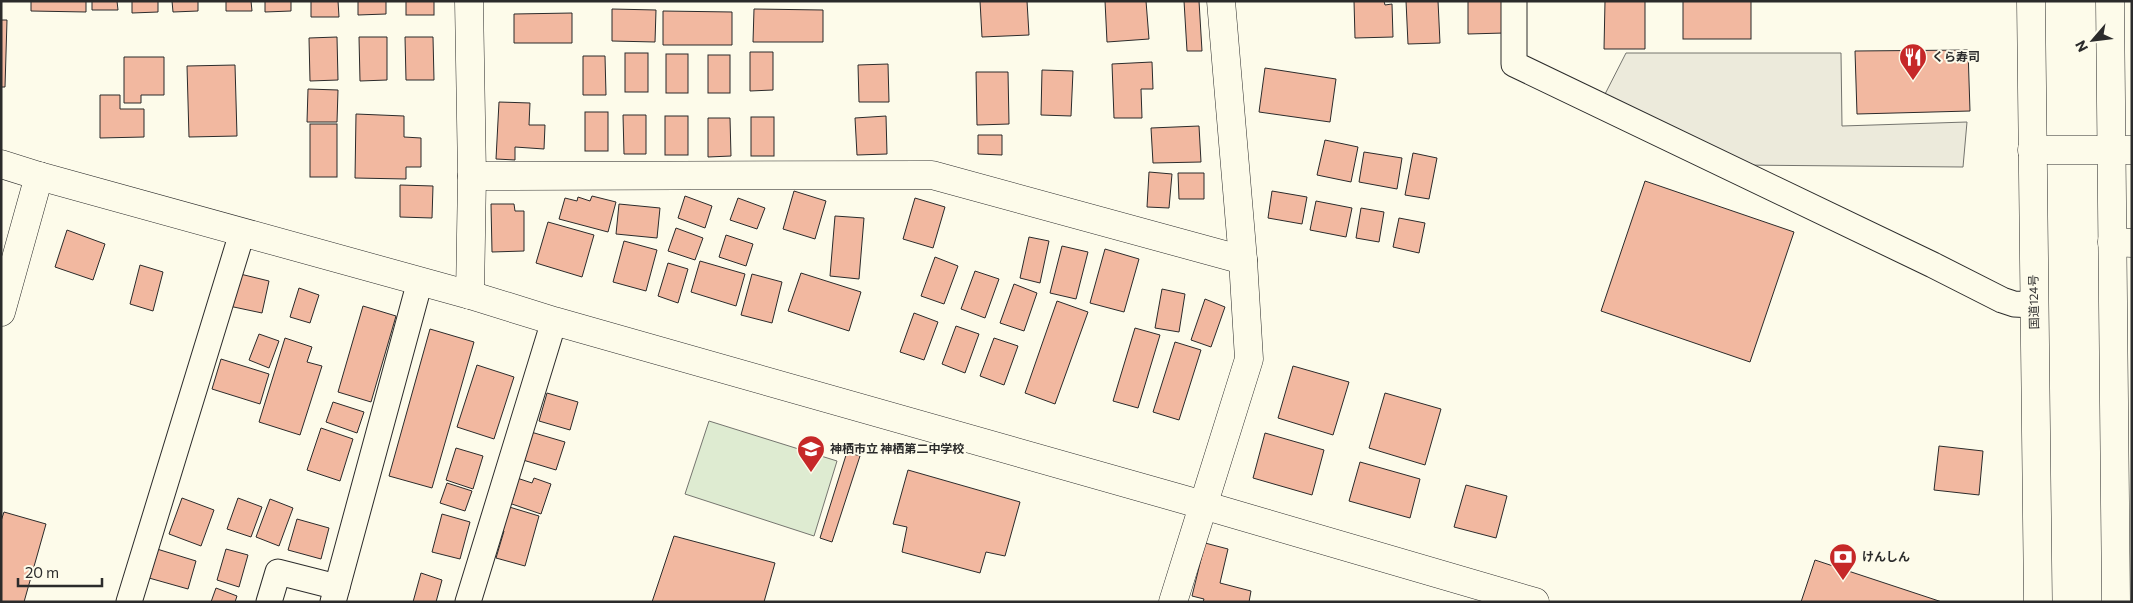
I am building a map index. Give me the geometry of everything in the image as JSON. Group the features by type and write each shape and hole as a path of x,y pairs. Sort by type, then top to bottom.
{"main road":[{"path":"469,1 472,176 470,295"},
{"path":"1173,602 1249,359 1243,260 1221,1"},
{"name":"国道124号","path":"2031,1 2038,602"},
{"path":"2110,1 2122,150 2116,602"},
{"path":"2032,150 2122,150"},
{"path":"1,164 470,295 554,321 1203,505 1494,596 1535,602"},
{"path":"472,176 932,175 1243,260"},
{"path":"1,312 39,176"}],"street":[{"path":"1514,1 1514,64 1933,264 2002,300 2014,304 2034,305"},
{"path":"128,602 242,232"},
{"path":"269,602 278,572 335,594 420,281"},
{"path":"468,602 554,321"}],"green space":[{"path":"709,421 837,461 814,536 685,494"}],"shaded area":[{"path":"1626,53 1841,53 1842,126 1967,122 1963,167 1736,165 1603,98"}],"building":[{"path":"31,1 86,1 86,12 31,11"},
{"path":"92,1 117,1 118,10 92,10"},
{"path":"132,1 158,1 158,12 132,13"},
{"path":"172,1 198,1 198,11 173,12"},
{"path":"226,1 251,1 252,11 226,11"},
{"path":"265,1 291,1 291,11 265,12"},
{"path":"311,1 338,1 339,17 311,17"},
{"path":"358,1 386,1 386,14 358,15"},
{"path":"406,1 434,1 434,15 406,15"},
{"path":"980,1 1027,1 1029,35 982,37"},
{"path":"1105,1 1146,1 1149,39 1107,42"},
{"path":"1184,1 1199,1 1202,51 1187,51"},
{"path":"1354,1 1384,1 1385,5 1392,4 1393,37 1355,38"},
{"path":"1406,1 1438,1 1440,43 1408,44"},
{"path":"1468,1 1504,1 1504,33 1468,34"},
{"path":"1605,1 1645,1 1645,49 1604,49"},
{"path":"1683,1 1751,1 1751,39 1683,39"},
{"path":"612,9 656,10 655,42 612,41"},
{"path":"754,9 823,10 823,42 753,42"},
{"path":"663,11 732,12 732,45 663,45"},
{"path":"572,13 572,43 514,43 514,14"},
{"path":"1,20 7,20 5,87 1,87"},
{"path":"337,37 338,80 310,81 309,38"},
{"path":"359,37 387,37 387,80 360,81"},
{"path":"405,37 433,37 434,80 406,80"},
{"name":"くら寿司","path":"1968,50 1970,111 1857,114 1855,51"},
{"path":"750,52 773,52 773,90 750,91"},
{"path":"625,53 648,53 648,92 625,92"},
{"path":"666,54 688,54 688,93 666,93"},
{"path":"708,55 730,55 730,93 708,93"},
{"path":"583,56 605,56 606,95 583,95"},
{"path":"124,57 164,57 164,95 141,95 141,103 124,103"},
{"path":"1152,62 1153,89 1141,89 1142,118 1114,118 1112,64"},
{"path":"888,64 889,102 859,102 858,65"},
{"path":"235,65 237,136 189,137 187,66"},
{"path":"1265,68 1336,79 1330,122 1259,112"},
{"path":"1042,70 1073,71 1071,116 1041,115"},
{"path":"976,72 1008,72 1009,124 977,125"},
{"path":"308,89 338,90 337,122 307,122"},
{"path":"100,95 120,95 120,109 144,109 144,137 100,138"},
{"path":"499,102 530,103 529,125 545,125 544,149 515,147 515,160 496,159"},
{"path":"585,112 608,112 608,151 585,151"},
{"path":"356,114 404,116 404,137 421,138 421,167 406,167 406,179 355,178"},
{"path":"623,115 646,115 646,154 624,154"},
{"path":"665,116 688,116 688,155 665,155"},
{"path":"886,116 887,154 857,155 855,118"},
{"path":"751,117 774,117 774,156 751,156"},
{"path":"708,118 730,118 731,156 708,157"},
{"path":"310,124 337,124 337,177 310,177"},
{"path":"1199,126 1201,162 1153,163 1151,128"},
{"path":"978,135 1002,135 1002,155 978,154"},
{"path":"1325,140 1358,147 1351,182 1317,175"},
{"path":"1364,152 1402,158 1397,189 1359,182"},
{"path":"1413,153 1437,158 1429,199 1405,195"},
{"path":"1149,172 1172,174 1169,208 1147,207"},
{"path":"1178,173 1204,173 1204,199 1179,199"},
{"path":"1645,181 1794,232 1750,362 1601,311"},
{"path":"400,185 433,186 432,218 400,217"},
{"path":"794,191 826,201 815,239 783,229"},
{"path":"1272,191 1307,197 1302,224 1268,218"},
{"path":"592,196 616,202 608,232 559,219 565,198 577,201 578,197 590,201"},
{"path":"685,196 712,206 705,228 678,218"},
{"path":"738,198 765,208 757,229 730,220"},
{"path":"915,198 945,207 933,248 903,239"},
{"path":"1316,201 1352,208 1346,237 1310,230"},
{"path":"491,204 514,204 515,211 524,211 524,251 492,252"},
{"path":"619,204 660,208 657,238 616,234"},
{"path":"1361,208 1384,212 1379,242 1356,238"},
{"path":"835,216 864,218 859,279 830,276"},
{"path":"1399,218 1425,223 1419,253 1393,247"},
{"path":"548,222 594,235 582,277 536,263"},
{"path":"676,228 703,238 695,260 668,251"},
{"path":"67,230 105,244 93,280 55,267"},
{"path":"726,235 753,244 746,266 719,257"},
{"path":"1029,237 1049,241 1040,283 1020,278"},
{"path":"624,241 657,250 646,291 613,282"},
{"path":"1062,246 1088,252 1076,299 1050,293"},
{"path":"1105,249 1139,259 1124,312 1090,303"},
{"path":"935,257 958,266 944,304 921,296"},
{"path":"700,261 745,274 736,306 691,292"},
{"path":"668,263 688,269 678,303 658,296"},
{"path":"140,265 163,272 153,311 130,304"},
{"path":"975,271 999,279 985,318 961,309"},
{"path":"236,273 269,281 262,313 229,306"},
{"path":"801,273 861,292 849,331 788,311"},
{"path":"752,274 782,282 772,323 741,315"},
{"path":"1014,284 1037,293 1024,331 1000,323"},
{"path":"299,288 319,295 310,323 290,317"},
{"path":"1162,289 1185,294 1179,332 1155,328"},
{"path":"1205,299 1225,307 1211,347 1191,340"},
{"path":"1057,301 1088,312 1055,404 1025,393"},
{"path":"363,306 396,316 371,402 338,392"},
{"path":"914,313 938,322 924,360 900,352"},
{"path":"956,326 979,334 965,373 942,364"},
{"path":"1135,328 1160,335 1138,408 1113,401"},
{"path":"430,329 474,342 432,488 389,476"},
{"path":"259,334 279,341 269,368 249,360"},
{"path":"285,338 312,347 307,362 322,366 300,435 259,422"},
{"path":"994,338 1018,346 1004,385 980,376"},
{"path":"1175,342 1201,350 1179,420 1153,412"},
{"path":"221,359 269,374 260,404 212,389"},
{"path":"477,365 514,377 494,439 457,427"},
{"path":"1293,366 1349,382 1333,435 1278,418"},
{"path":"547,393 578,402 570,430 539,421"},
{"path":"1385,393 1441,409 1425,465 1369,448"},
{"path":"333,402 364,412 357,433 326,422"},
{"path":"321,428 353,439 340,481 307,470"},
{"path":"531,432 565,442 556,470 523,460"},
{"path":"1265,433 1324,450 1312,495 1253,478"},
{"path":"1939,446 1983,451 1979,495 1934,490"},
{"path":"456,448 483,456 473,489 446,480"},
{"path":"847,452 860,456 832,542 820,538"},
{"path":"1360,462 1420,479 1410,518 1349,501"},
{"path":"908,470 1020,502 1005,556 986,552 980,573 902,552 907,527 893,524"},
{"path":"517,478 532,483 534,478 551,484 541,514 509,503"},
{"path":"447,483 472,491 465,511 440,503"},
{"path":"1466,485 1507,496 1496,538 1454,527"},
{"path":"182,498 214,510 201,546 169,534"},
{"path":"238,498 262,507 251,537 227,529"},
{"path":"270,499 293,508 279,546 256,537"},
{"path":"506,506 539,516 525,566 496,558 504,531 499,530"},
{"path":"4,512 46,524 24,602 1,602 1,521"},
{"path":"442,514 470,522 460,559 432,552"},
{"path":"297,519 329,528 321,559 288,550"},
{"path":"674,536 775,563 764,602 652,602"},
{"path":"1205,543 1228,549 1220,583 1251,591 1249,602 1203,602 1204,599 1192,596"},
{"path":"157,549 196,561 188,589 149,578"},
{"path":"226,549 248,555 239,587 217,580"},
{"name":"けんしん","path":"1815,560 1942,602 1801,602"},
{"path":"421,573 442,580 436,602 413,602"},
{"path":"216,588 237,596 235,602 211,602"}],"place":[{"name":"くら寿司","path":"1913,81"},
{"name":"神栖市立 神栖第二中学校","path":"811,473"},
{"name":"けんしん","path":"1843,581"}]}
